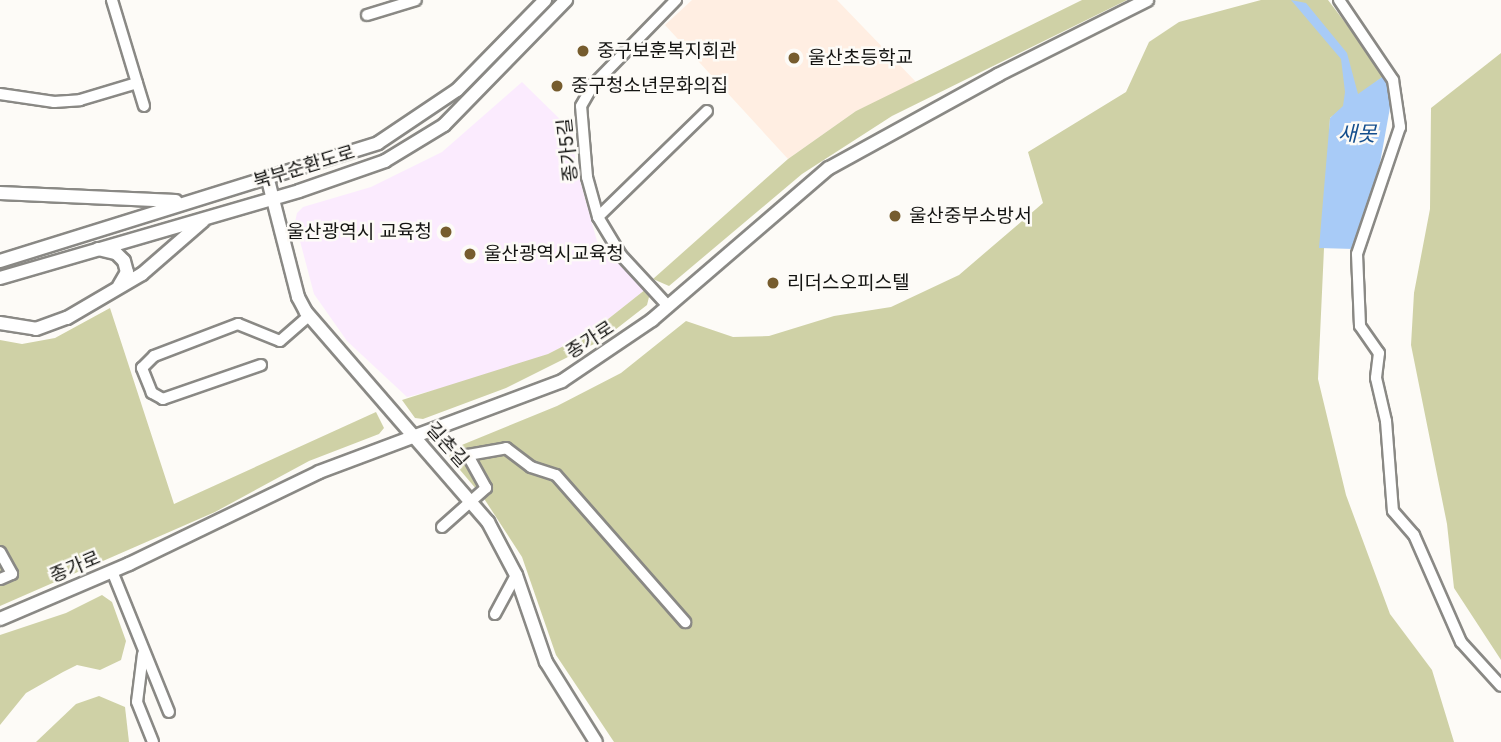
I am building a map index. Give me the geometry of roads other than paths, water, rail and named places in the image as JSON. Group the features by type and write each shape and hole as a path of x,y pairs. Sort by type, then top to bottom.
{"main road":[{"name":"북부순환도로","path":"0,261 340,158 406,129 457,90 545,0"},
{"name":"북부순환도로","path":"0,278 88,249 346,177 417,145 470,101 566,0"},
{"name":"종가로","path":"0,619 112,572 319,472 562,381 625,341 829,168 998,75 1147,0"},
{"name":"길촌길","path":"268,180 298,297 309,316 470,499 502,544 516,575 546,662 596,742"},
{"path":"0,193 138,202 201,198"},
{"path":"0,323 23,329 47,327 114,292 155,265 191,229 221,212"},
{"path":"88,249 108,250 124,261 125,279 114,292"}],"street":[{"path":"112,0 144,106"},
{"path":"367,15 416,0"},
{"name":"종가5길","path":"668,306 621,255 598,217 587,177 581,106 593,85 676,0"},
{"path":"1339,0 1393,80 1401,127 1357,254 1360,326 1379,353 1376,378 1386,421 1393,511 1414,535 1461,642 1501,686"},
{"path":"0,94 54,102 80,100 137,83"},
{"path":"598,217 707,111"},
{"path":"261,365 163,400 152,393 142,368 154,356 238,324 280,341 309,316"},
{"path":"259,341 270,337"},
{"path":"442,527 470,499 486,488 468,462 472,453 506,448 531,467 556,475 685,622"},
{"path":"0,552 12,574 0,579"},
{"path":"112,572 169,712"},
{"path":"495,614 516,575"},
{"path":"143,653 137,702 153,742"}],"water":[{"name":"새못","path":"1291,0 1306,3 1347,53 1358,94 1385,75 1393,91 1380,163 1354,249 1319,248 1330,118 1343,106 1345,92 1341,59"}],"place":[{"name":"중구보훈복지회관","path":"583,51"},
{"name":"울산초등학교","path":"794,58"},
{"name":"중구청소년문화의집","path":"557,86"},
{"name":"울산중부소방서","path":"895,216"},
{"name":"울산광역시 교육청","path":"446,232"},
{"name":"울산광역시교육청","path":"470,254"},
{"name":"리더스오피스텔","path":"773,283"}]}
